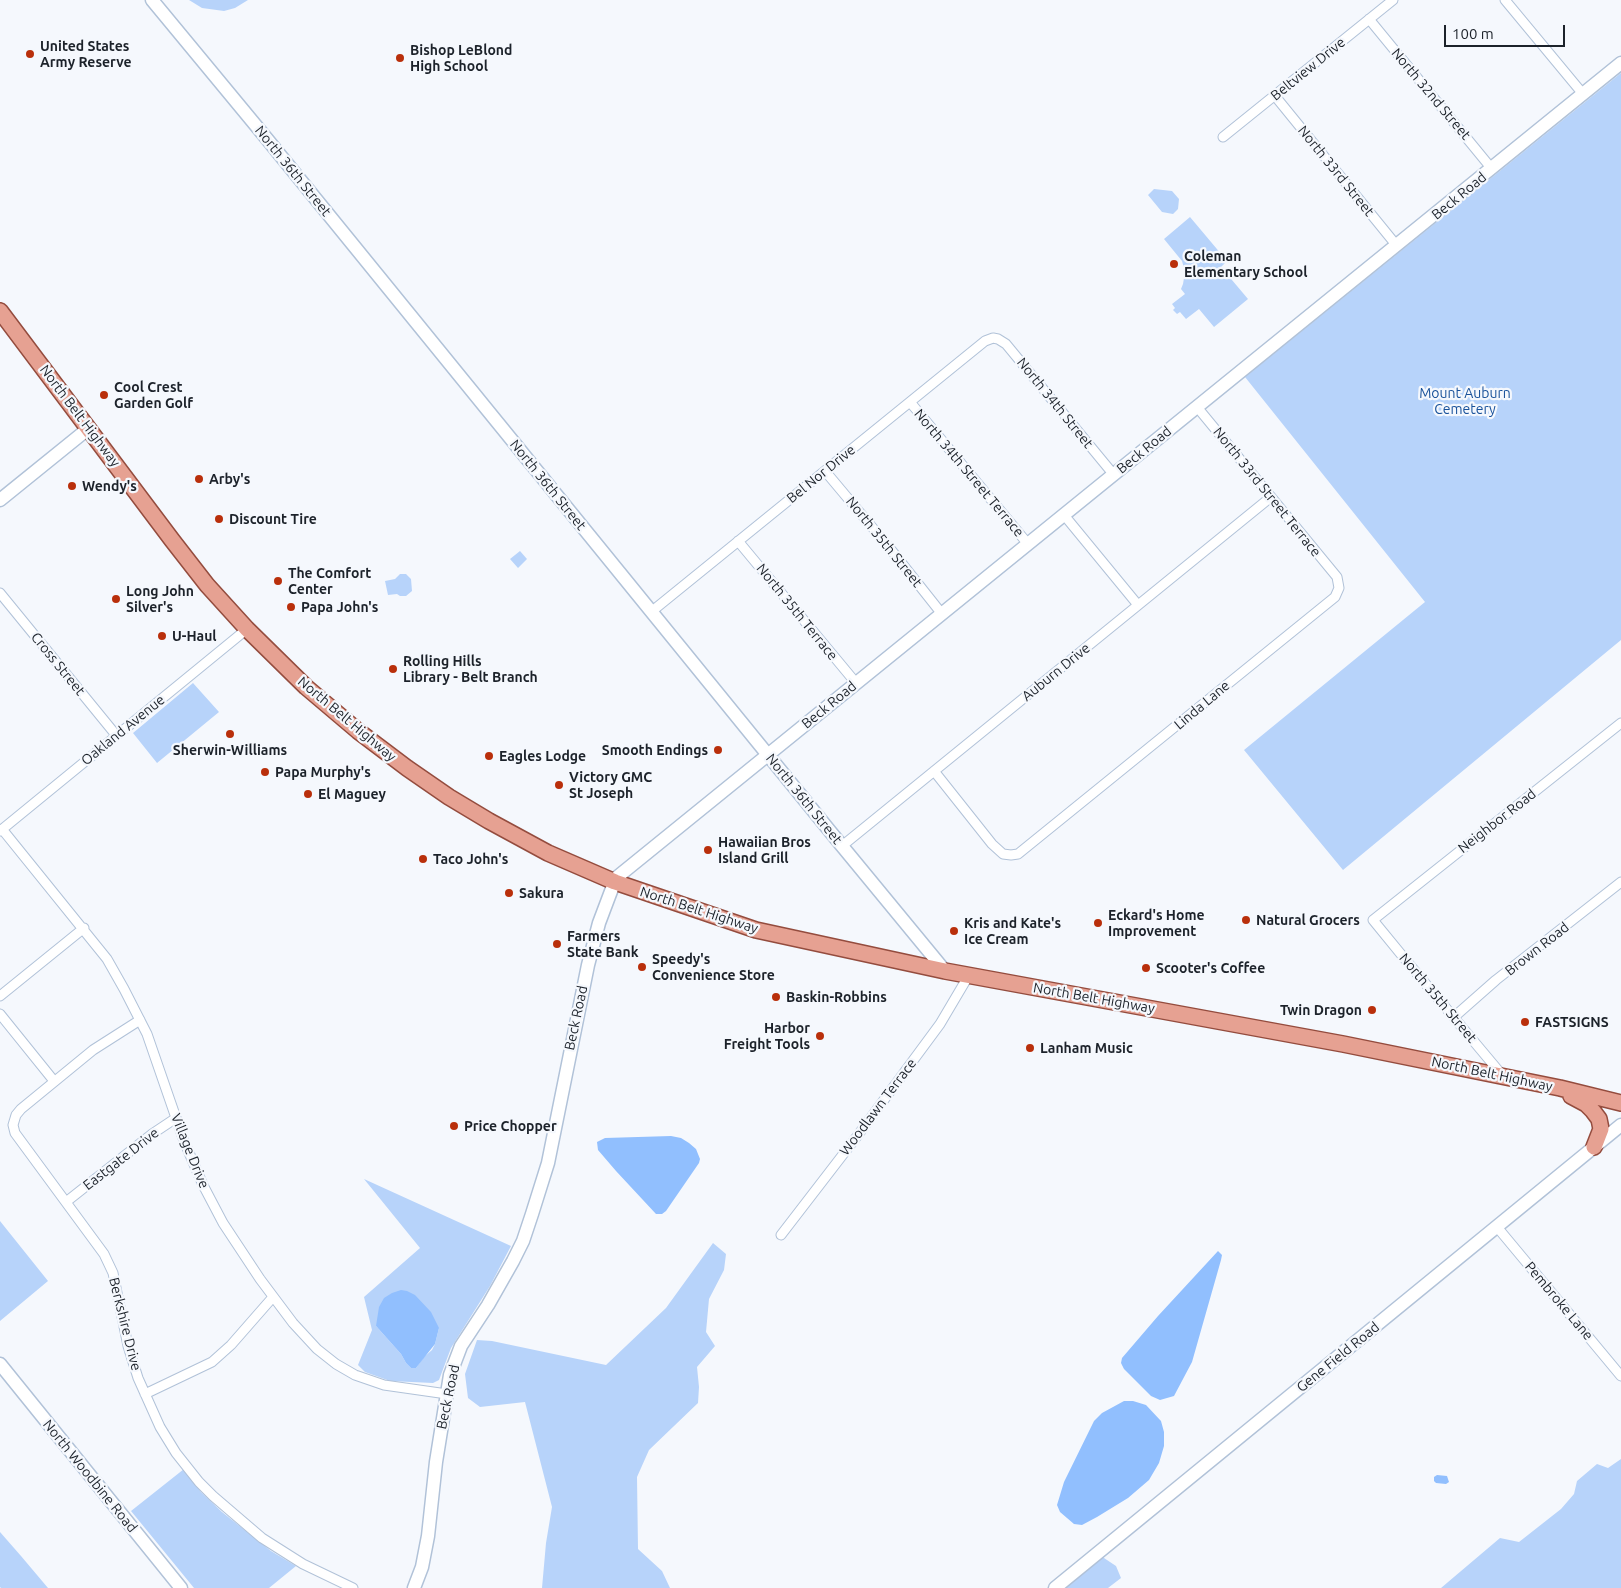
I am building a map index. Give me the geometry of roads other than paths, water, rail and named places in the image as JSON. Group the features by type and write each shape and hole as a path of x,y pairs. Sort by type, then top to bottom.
{"main road":[{"name":"North Belt Highway","path":"0,311 207,584 247,629 306,687 358,731 407,768 496,825 548,853 615,882 756,930 945,971 1343,1044 1560,1088 1621,1103"},
{"path":"1560,1088 1586,1104 1599,1119 1601,1129 1594,1147"}],"street":[{"name":"North 36th Street","path":"152,0 945,971"},
{"name":"Beltview Drive","path":"1224,137 1393,0"},
{"path":"1505,0 1583,94"},
{"name":"North 32nd Street","path":"1369,19 1492,168"},
{"name":"Beck Road","path":"414,1588 424,1559 436,1462 450,1375 461,1346 488,1305 513,1261 529,1223 548,1163 588,965 599,923 616,878 1198,408 1621,63"},
{"name":"North 33rd Street","path":"1275,96 1397,246"},
{"name":"Bel Nor Drive","path":"651,612 985,341 993,338"},
{"name":"North 34th Street","path":"993,338 1006,344 1114,475"},
{"name":"North 34th Street Terrace","path":"910,402 1028,544"},
{"name":"North 33rd Street Terrace","path":"1198,408 1337,577"},
{"path":"0,500 88,428"},
{"name":"North 35th Street","path":"825,471 942,614"},
{"name":"Auburn Drive","path":"842,846 1271,497"},
{"path":"1064,515 1138,605"},
{"name":"North 35th Terrace","path":"738,541 856,684"},
{"name":"Linda Lane","path":"934,771 992,844 1003,854 1011,856 1018,854 1335,597 1340,588 1337,577"},
{"name":"Cross Street","path":"0,593 116,736"},
{"name":"Oakland Avenue","path":"1,830 247,629"},
{"name":"Neighbor Road","path":"1374,920 1621,723"},
{"name":"Village Drive","path":"1,830 84,928 107,959 140,1020 203,1185 223,1223 304,1336 336,1364 355,1375 384,1385 447,1394"},
{"name":"Brown Road","path":"1454,1017 1496,980 1621,882"},
{"name":"North 35th Street","path":"1374,920 1408,964 1502,1076"},
{"path":"0,996 84,928"},
{"name":"Woodlawn Terrace","path":"781,1235 864,1128 940,1024 969,975"},
{"path":"0,1014 54,1081 93,1050 140,1020"},
{"name":"Berkshire Drive","path":"54,1081 16,1115 13,1125 15,1133 104,1254 113,1273 128,1346 145,1394 160,1426 176,1453 199,1482 262,1538 303,1564 353,1588"},
{"name":"Eastgate Drive","path":"66,1202 152,1134 176,1118"},
{"name":"Gene Field Road","path":"1055,1588 1621,1125"},
{"name":"Pembroke Lane","path":"1497,1227 1621,1376"},
{"path":"145,1394 212,1362 274,1296"},
{"name":"North Woodbine Road","path":"0,1364 181,1588"}],"place":[{"name":"United States Army Reserve","path":"30,54"},
{"name":"Bishop LeBlond High School","path":"400,58"},
{"name":"Coleman Elementary School","path":"1174,264"},
{"name":"Cool Crest Garden Golf","path":"104,395"},
{"name":"Arby's","path":"199,479"},
{"name":"Wendy's","path":"72,486"},
{"name":"Discount Tire","path":"219,519"},
{"name":"The Comfort Center","path":"278,581"},
{"name":"Long John Silver's","path":"116,599"},
{"name":"Papa John's","path":"291,607"},
{"name":"U-Haul","path":"162,636"},
{"name":"Rolling Hills Library - Belt Branch","path":"393,669"},
{"name":"Sherwin-Williams","path":"230,734"},
{"name":"Smooth Endings","path":"718,750"},
{"name":"Eagles Lodge","path":"489,756"},
{"name":"Papa Murphy's","path":"265,772"},
{"name":"Victory GMC St Joseph","path":"559,785"},
{"name":"El Maguey","path":"308,794"},
{"name":"Hawaiian Bros Island Grill","path":"708,850"},
{"name":"Taco John's","path":"423,859"},
{"name":"Sakura","path":"509,893"},
{"name":"Natural Grocers","path":"1246,920"},
{"name":"Eckard's Home Improvement","path":"1098,923"},
{"name":"Kris and Kate's Ice Cream","path":"954,931"},
{"name":"Farmers State Bank","path":"557,944"},
{"name":"Speedy's Convenience Store","path":"642,967"},
{"name":"Scooter's Coffee","path":"1146,968"},
{"name":"Baskin-Robbins","path":"776,997"},
{"name":"Twin Dragon","path":"1372,1010"},
{"name":"FASTSIGNS","path":"1525,1022"},
{"name":"Harbor Freight Tools","path":"820,1036"},
{"name":"Lanham Music","path":"1030,1048"},
{"name":"Price Chopper","path":"454,1126"}],"park label":[{"name":"Mount Auburn Cemetery","path":"1465,402"}]}
